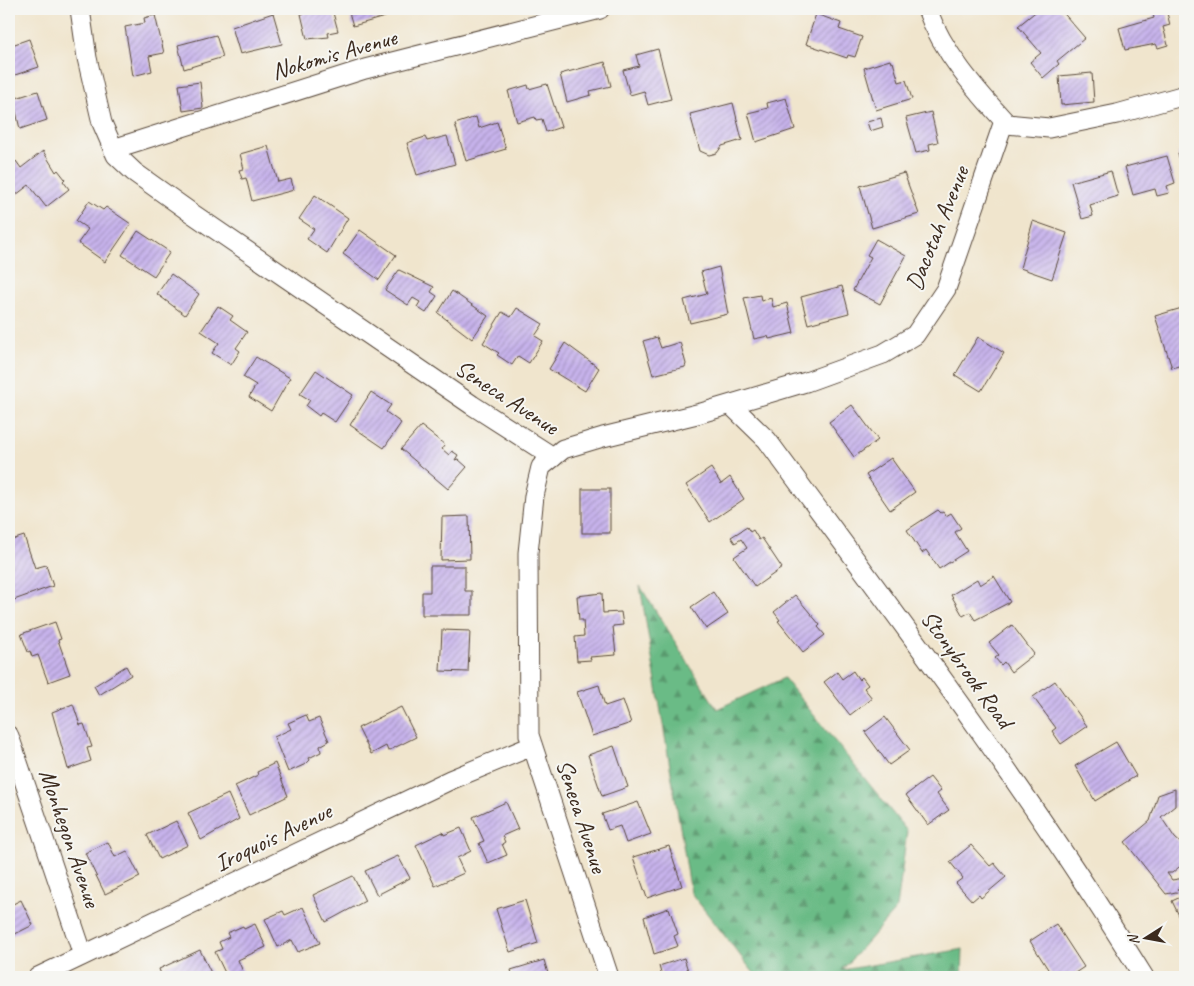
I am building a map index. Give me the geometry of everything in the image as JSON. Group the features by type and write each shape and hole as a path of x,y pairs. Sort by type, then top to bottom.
{"street":[{"name":"Seneca Avenue","path":"80,9 87,58 102,123 116,155 134,172 190,212 472,405 553,457 541,467 534,496 528,553 529,735 609,977"},
{"name":"Nokomis Avenue","path":"113,149 365,69 600,9"},
{"path":"927,9 933,24 971,85 1007,124 1049,128 1117,114 1185,95"},
{"name":"Dacotah Avenue","path":"553,457 563,449 603,437 731,405 806,382 883,354 915,335 946,289 1004,121"},
{"name":"Stonybrook Road","path":"731,405 767,440 989,742 1100,906 1144,977"},
{"name":"Monhegon Avenue","path":"9,736 83,955"},
{"name":"Iroquois Avenue","path":"38,977 450,780 532,746"}],"green space":[{"path":"640,586 717,709 784,678 907,831 897,908 842,970 963,949 962,977 757,977 691,893"}],"building":[{"path":"332,9 338,31 328,33 329,37 307,39 301,14"},
{"path":"348,9 394,9 395,14 353,26"},
{"path":"1039,9 1060,9 1085,38 1057,61 1059,64 1043,78 1030,62 1041,53 1018,26"},
{"path":"1152,9 1166,9 1170,25 1163,27 1168,45 1158,48 1156,44 1125,50 1119,28 1154,18"},
{"path":"273,13 282,44 240,54 232,27"},
{"path":"816,14 841,23 839,29 862,37 855,57 848,55 847,58 806,44"},
{"path":"155,15 164,53 149,56 152,71 133,76 125,27 145,23 144,18"},
{"path":"216,35 223,57 184,69 178,45"},
{"path":"29,39 39,67 9,77 9,46"},
{"path":"658,49 671,99 648,105 644,91 630,95 623,70 639,66 636,55"},
{"path":"890,60 891,63 893,62 899,82 906,80 912,99 876,110 864,68"},
{"path":"605,62 611,86 590,91 591,95 567,102 560,74"},
{"path":"1092,73 1094,102 1061,105 1059,76"},
{"path":"200,82 203,108 183,111 179,85"},
{"path":"547,84 561,127 546,132 542,119 536,120 535,117 517,122 508,91 528,85 529,89"},
{"path":"38,91 47,120 20,129 13,99"},
{"path":"786,98 795,129 756,142 748,113 768,108 767,103"},
{"path":"733,103 742,140 722,146 717,153 709,155 700,151 690,114"},
{"path":"931,112 938,142 929,144 930,150 916,153 906,118"},
{"path":"476,117 479,128 497,122 506,149 466,161 455,124"},
{"path":"881,118 883,127 870,131 867,122"},
{"path":"447,136 455,164 417,175 407,143 425,137 427,141"},
{"path":"268,146 278,182 291,179 294,190 252,201 246,178 242,179 239,170 244,169 240,154"},
{"path":"43,151 56,172 58,170 65,179 63,181 69,189 46,207 29,185 16,195 9,186 9,167 16,161 21,168"},
{"path":"1185,151 1185,178 1178,153"},
{"path":"1167,156 1175,183 1167,186 1169,193 1157,196 1155,189 1133,195 1125,167"},
{"path":"1111,171 1118,196 1090,205 1093,216 1082,219 1071,182"},
{"path":"904,173 919,214 872,228 860,186"},
{"path":"315,195 348,218 327,253 307,239 314,229 299,219"},
{"path":"89,201 103,210 106,207 131,224 105,262 78,243 88,229 76,221"},
{"path":"1033,221 1067,233 1052,279 1020,268"},
{"path":"360,230 396,255 379,280 343,254"},
{"path":"138,231 170,252 154,276 122,255"},
{"path":"876,239 906,256 880,304 853,290 871,257 867,255"},
{"path":"719,267 728,314 690,323 684,300 707,294 701,272"},
{"path":"399,270 434,287 431,292 437,296 426,313 417,307 420,302 413,298 408,305 385,290"},
{"path":"171,274 199,294 185,315 157,294"},
{"path":"842,286 849,313 808,324 801,297"},
{"path":"452,291 488,316 472,339 438,313"},
{"path":"760,295 761,301 771,298 773,307 787,303 794,333 769,339 768,336 754,339 744,298"},
{"path":"218,306 233,316 230,320 247,332 236,348 240,351 231,365 212,353 219,343 201,331"},
{"path":"517,308 543,324 535,336 543,341 529,363 518,356 512,365 497,355 499,353 483,343 502,312 511,317"},
{"path":"1185,308 1185,364 1172,368 1155,316"},
{"path":"657,337 661,348 680,342 686,364 685,367 653,375 643,341"},
{"path":"978,337 1004,353 981,391 955,375"},
{"path":"565,343 599,368 585,391 549,369"},
{"path":"256,357 290,378 271,411 249,397 256,385 243,377"},
{"path":"316,370 353,395 335,422 321,413 319,416 306,406 310,400 300,394"},
{"path":"371,392 391,405 386,412 401,423 384,448 350,425"},
{"path":"852,405 878,440 854,457 829,422"},
{"path":"421,426 445,445 442,449 449,455 452,451 458,455 455,460 458,459 467,467 448,489 401,449"},
{"path":"891,458 915,492 890,510 866,475"},
{"path":"711,468 721,484 730,477 744,499 710,522 686,485"},
{"path":"582,489 610,489 610,533 582,533"},
{"path":"938,510 946,516 951,513 961,528 955,532 967,551 939,569 926,550 922,553 907,530"},
{"path":"469,516 470,559 441,560 442,517"},
{"path":"747,527 750,532 753,530 759,540 762,538 782,568 755,587 734,557 747,548 741,539 735,543 731,537"},
{"path":"24,536 35,568 46,565 53,586 14,600 9,586 9,541"},
{"path":"430,566 465,566 465,591 472,591 472,615 422,615 422,592 430,592"},
{"path":"994,576 1010,602 975,620 970,612 963,616 951,595 977,579 980,585"},
{"path":"713,592 728,614 706,629 691,607"},
{"path":"602,593 603,613 621,612 623,625 613,626 616,655 590,657 591,660 577,661 575,637 584,636 583,620 579,620 577,596"},
{"path":"795,595 820,625 818,627 825,635 803,652 778,621 780,620 774,612"},
{"path":"55,622 61,639 58,640 70,674 48,682 38,655 32,657 21,634"},
{"path":"1012,625 1034,654 1011,672 1004,662 1001,665 995,658 999,655 989,643"},
{"path":"442,630 470,631 468,672 440,671"},
{"path":"126,666 131,675 99,695 94,686"},
{"path":"853,671 859,680 862,677 868,685 864,688 872,698 850,715 824,682 837,672 842,679"},
{"path":"1055,681 1087,726 1061,744 1052,731 1056,728 1033,697"},
{"path":"599,685 605,706 623,700 631,723 592,736 577,692"},
{"path":"73,704 80,725 84,724 92,747 87,748 91,761 68,769 52,712"},
{"path":"401,707 416,737 388,751 386,746 371,754 358,728"},
{"path":"306,715 309,722 319,718 329,741 320,746 321,752 309,758 310,760 306,764 288,772 274,737 291,729 288,723"},
{"path":"885,717 910,750 889,765 865,732"},
{"path":"1116,742 1136,776 1095,801 1075,766"},
{"path":"614,746 628,787 602,796 588,755"},
{"path":"275,763 288,796 249,815 235,786 258,775 257,772"},
{"path":"930,777 941,791 937,794 949,810 928,825 906,795"},
{"path":"1175,789 1175,806 1161,817 1175,838 1185,847 1185,862 1172,873 1167,873 1172,880 1185,878 1185,883 1177,889 1182,894 1176,892 1166,894 1125,842 1150,821 1158,795"},
{"path":"228,794 239,819 201,840 188,813"},
{"path":"506,802 518,829 502,836 505,842 502,844 507,855 488,863 479,843 484,841 473,817"},
{"path":"638,802 651,834 626,843 620,826 608,830 602,814"},
{"path":"176,821 188,845 159,859 147,835"},
{"path":"461,828 471,851 457,858 464,873 435,886 416,845 443,832 444,835"},
{"path":"108,842 115,857 127,851 140,877 105,894 85,853"},
{"path":"971,845 990,866 994,863 1006,877 981,898 979,895 972,901 956,883 963,878 950,862"},
{"path":"669,846 682,886 647,898 633,857"},
{"path":"398,856 410,878 377,895 365,871"},
{"path":"353,876 365,901 326,922 313,895"},
{"path":"1185,895 1185,928 1172,901"},
{"path":"21,900 33,925 9,937 9,906"},
{"path":"525,900 538,943 510,952 496,909"},
{"path":"303,907 320,943 298,952 292,940 278,947 265,919 283,911 285,915"},
{"path":"669,908 678,934 674,936 678,946 654,954 644,917"},
{"path":"255,924 266,947 238,960 244,974 236,977 227,977 215,952 222,949 219,942 229,937 227,933 243,926 244,929"},
{"path":"1056,924 1084,967 1069,977 1053,977 1030,941"},
{"path":"200,950 212,975 207,977 162,977 159,969"},
{"path":"684,958 690,977 662,977 659,966"},
{"path":"544,960 549,977 513,977 511,970"}]}
